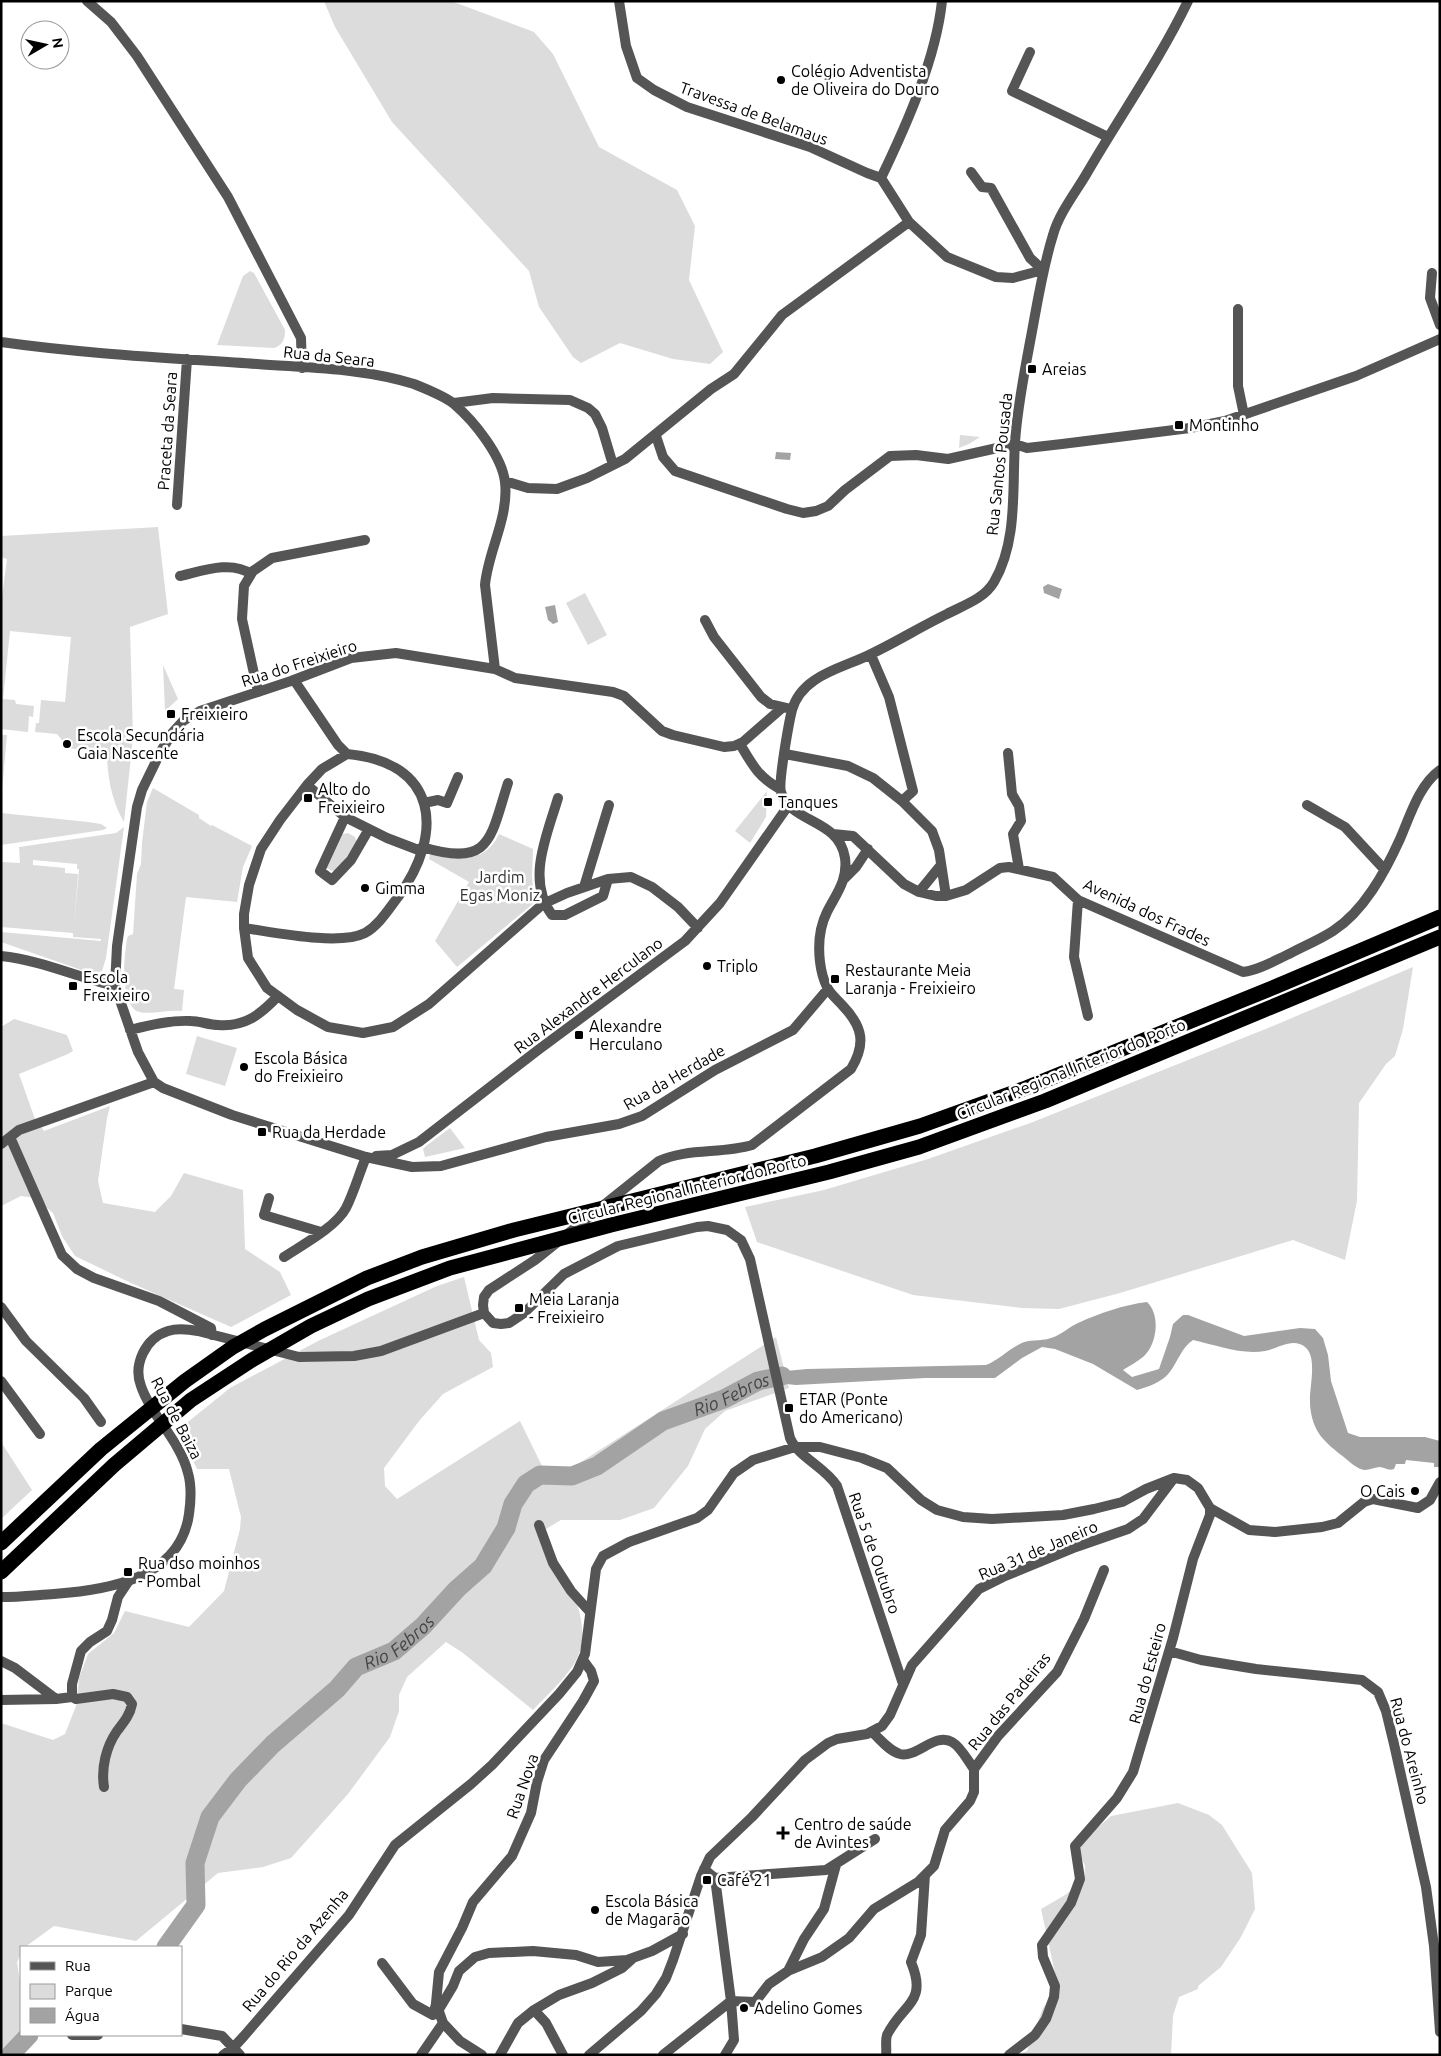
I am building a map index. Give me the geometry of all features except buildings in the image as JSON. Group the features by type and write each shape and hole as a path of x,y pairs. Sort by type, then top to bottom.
{"highway":[{"name":"Circular Regional Interior do Porto","path":"4,1541 101,1448 159,1400 233,1347 367,1278 422,1257 514,1230 864,1143 920,1126 979,1105 1277,986 1440,917"},
{"name":"Circular Regional Interior do Porto","path":"1,1572 114,1464 192,1400 252,1360 311,1326 390,1289 450,1268 919,1147 1045,1101 1440,937"}],"street":[{"path":"87,1 111,22 136,56 228,197 300,338 302,368"},
{"name":"Travessa de Belamaus","path":"619,1 626,46 637,78 654,90 687,107 810,147 882,178"},
{"path":"942,1 927,66 901,136 882,178 909,222 947,257 996,277 1013,278 1043,270"},
{"name":"Rua Santos Pousada","path":"780,789 785,754 787,708 807,686 835,669 871,655 976,600 993,585 1002,564 1008,537 1015,491 1015,444 1021,392 1043,270 1054,230 1176,26 1188,1"},
{"path":"1030,52 1012,91 1108,137"},
{"path":"971,172 982,187 991,188 1030,258 1043,270"},
{"path":"505,481 528,488 558,489 587,478 624,459 656,436 711,389 734,374 782,315 909,222"},
{"path":"1432,273 1430,298 1440,325"},
{"path":"1238,309 1238,386 1244,415"},
{"path":"656,436 663,456 675,471 803,513 816,511 828,506 845,490 890,456 916,455 948,459 1015,444 1027,448 1224,422 1356,376 1440,339"},
{"name":"Rua da Seara","path":"1,342 59,350 361,371 415,385 454,403 487,441 498,460 505,481 503,514 486,573 485,585 496,669"},
{"name":"Praceta da Seara","path":"177,505 187,360"},
{"path":"454,403 493,398 570,400 588,408 595,414 602,428 613,465"},
{"path":"258,692 242,619 244,586 252,574 272,558 365,540"},
{"path":"180,576 232,567 243,568 252,574"},
{"path":"705,620 714,637 761,697 770,704 787,708"},
{"name":"Rua do Freixieiro","path":"115,986 119,937 137,806 142,790 173,732 184,721 200,711 294,680 351,658 396,653 496,669 515,678 613,692 624,696 662,731 724,746 740,744"},
{"path":"871,655 889,697 914,791 902,801"},
{"path":"294,680 347,754"},
{"path":"787,708 740,744 757,773 768,783 780,789 788,806 820,824 833,834 841,845 845,857 844,879"},
{"path":"1008,753 1012,794 1019,806 1021,821 1013,834 1019,869"},
{"path":"244,928 322,938 345,938 364,933 381,920 411,879 422,849 428,820 424,803 416,784 398,768 382,761 347,754 322,769 307,784 261,849 249,885 244,928 248,958 267,988 296,1010 328,1027 363,1033 393,1027 430,1004 543,904 584,887 608,880 631,877 652,887 678,907 698,928"},
{"path":"785,754 848,766 873,778 902,801 932,832 939,850 946,896"},
{"path":"1307,805 1345,827 1384,869 1424,788 1433,775 1440,770"},
{"path":"424,803 438,800 448,803 458,777"},
{"path":"307,784 345,817 369,829 422,849 461,855 482,848 489,840 508,783"},
{"path":"558,798 540,857 539,882 543,904 552,915 565,914 603,896 608,880"},
{"path":"584,887 610,805"},
{"name":"Rua Alexandre Herculano","path":"366,1157 392,1155 419,1142 538,1050 685,941 720,903 788,806"},
{"path":"345,817 320,870 332,880 351,860 369,829"},
{"name":"Avenida dos Frades","path":"833,834 853,836 904,884 919,892 936,896 946,896 966,890 1000,868 1010,867 1053,877 1078,900 1243,972 1258,968 1333,931 1344,923 1359,906 1384,869"},
{"path":"484,1313 484,1297 489,1290 535,1260 650,1166 666,1157 733,1150 752,1145 768,1135 851,1069 858,1058 862,1045 860,1033 848,1012 827,990 820,961 819,938 825,917 844,879 856,867 868,849"},
{"path":"919,892 941,865"},
{"path":"1078,900 1074,957 1088,1016"},
{"path":"1,956 17,958 88,980 115,986 138,1052 154,1082 25,1128 10,1136 1,1144"},
{"name":"Rua da Herdade","path":"154,1082 174,1094 232,1115 366,1157 412,1167 441,1166 546,1137 619,1124 642,1116 715,1070 793,1030 827,990"},
{"path":"130,1030 170,1022 192,1021 218,1026 242,1024 263,1012 278,996"},
{"path":"10,1136 48,1225 62,1254 67,1260 77,1269 94,1278 160,1301 212,1328 212,1335"},
{"path":"284,1257 321,1232 345,1210 366,1157"},
{"path":"269,1198 264,1215 321,1232"},
{"name":"Rua 5 de Outubro","path":"484,1313 493,1323 509,1323 524,1313 564,1274 629,1242 708,1226 718,1227 734,1234 741,1240 748,1254 760,1296 789,1434 795,1446 826,1472 836,1486 903,1684"},
{"path":"1,1307 26,1341 84,1398 101,1422"},
{"name":"Rua de Baiza","path":"1,1597 69,1593 128,1582 156,1567 177,1546 188,1526 192,1490 179,1450 140,1386 138,1371 140,1362 150,1342 167,1331 182,1329 300,1357 354,1356 381,1352 484,1313"},
{"path":"1,1381 40,1434"},
{"path":"795,1446 820,1447 862,1458 887,1468 921,1500 936,1510 964,1517 992,1519 1063,1515 1122,1502 1146,1489 1174,1478 1187,1480 1198,1488 1210,1508 1249,1530 1275,1532 1322,1527 1338,1523 1364,1502 1374,1499 1418,1508 1430,1500 1440,1482"},
{"name":"Rua do Rio da Azenha","path":"223,2055 237,2051 349,1914 395,1845 492,1766 560,1694 577,1672 586,1654 596,1569 603,1556 629,1542 697,1518 708,1510 734,1473 753,1460 795,1446"},
{"name":"Rua 31 de Janeiro","path":"903,1684 912,1664 979,1589 1076,1547 1128,1529 1144,1519 1174,1478"},
{"name":"Rua do Esteiro","path":"1009,2055 1035,2035 1046,2018 1054,1997 1055,1986 1043,1957 1042,1945 1071,1904 1080,1879 1075,1846 1117,1798 1133,1772 1169,1651 1193,1559 1210,1515 1210,1508"},
{"path":"539,1525 553,1563 571,1592 590,1612"},
{"name":"Rua das Padeiras","path":"974,1769 998,1736 1057,1672 1084,1619 1104,1570"},
{"path":"72,1697 72,1684 81,1651 90,1642 107,1631 118,1597 128,1582"},
{"name":"Rua do Areinho","path":"1169,1651 1200,1660 1256,1669 1362,1680 1378,1692 1386,1711 1426,1887 1434,1946 1440,2032"},
{"name":"Rua Nova","path":"437,2007 439,1972 473,1902 512,1856 531,1813 537,1782 544,1760 594,1681 591,1671 583,1660"},
{"path":"1,1661 15,1668 56,1699"},
{"path":"589,2055 619,2031 656,1994 666,1978 704,1869 710,1857 816,1751 837,1739 872,1732 886,1722 903,1684"},
{"path":"1,1700 72,1697 86,1699 113,1694 128,1696 132,1704 130,1714 116,1733 107,1753 102,1774 104,1787"},
{"path":"664,2055 731,2001 755,2002 769,1984 788,1971 822,1957 849,1938 874,1909 918,1882 934,1866 945,1830 970,1801 974,1792 974,1769 954,1743 948,1740 940,1740 906,1754 893,1751 872,1732"},
{"path":"715,1878 826,1870 875,1839"},
{"path":"788,1971 797,1951 824,1910 836,1864"},
{"path":"704,1869 715,1878 731,2001 734,2040 725,2055"},
{"path":"886,2055 886,2037 911,2002 918,1986 911,1962 922,1935 925,1875"},
{"path":"382,1962 413,2004 433,2015 453,1986 459,1971 475,1957 489,1953 550,1951 576,1955 598,1962 633,1958 652,1952 682,1934"},
{"path":"500,2055 518,2023 534,2010 559,1995 592,1983 622,1968 633,1958"},
{"path":"437,2007 444,2022 460,2041 482,2055"},
{"path":"534,2010 546,2023 563,2055"},
{"path":"421,2055 444,2022"},
{"path":"182,2030 222,2036 237,2051"}],"green space":[{"path":"324,1 451,1 534,32 553,54 599,147 677,190 695,226 689,280 723,352 710,364 673,359 620,343 581,363 573,357 539,307 529,271 392,122 335,27"},
{"path":"250,271 254,273 285,330 283,341 274,348 217,345 243,276"},
{"path":"960,435 980,437 959,448"},
{"path":"158,527 168,614 130,627 133,738 124,822 116,806 111,789 107,753 68,748 57,734 35,732 36,723 39,723 41,700 65,702 71,637 10,631 3,699 15,700 16,704 34,706 33,717 29,716 28,732 1,729 1,605 7,559 1,557 1,536"},
{"path":"585,593 607,635 588,645 566,603"},
{"path":"163,665 178,699 165,711"},
{"path":"1,735 7,735 1,801"},
{"path":"153,788 199,815 199,818 211,826 252,846 243,867 237,902 186,897 174,989 184,990 182,1011 147,1013 136,1011 127,997 124,966 127,939 128,936 133,934 137,874 141,864 147,802"},
{"path":"767,791 766,817 750,843 735,831"},
{"path":"1,813 88,822 101,824 107,828 1,845"},
{"path":"124,827 106,958 102,971 87,972 1,942 1,932 101,941 101,939 73,937 73,933 1,927 2,862 20,863 19,847 116,833","holes":["33,860 77,864 77,869 79,869 74,927 78,874 65,873 65,868 33,865"]},
{"path":"348,833 355,837 357,842 337,870 332,871 327,868 343,834"},
{"name":"Jardim Egas Moniz","path":"499,834 533,849 534,903 457,967 435,941 469,882 429,859 430,854 450,858 469,858 486,851"},
{"path":"1413,967 1403,1029 1395,1056 1386,1064 1359,1103 1357,1201 1345,1260 1293,1240 1120,1293 1059,1309 1022,1308 913,1295 757,1242 745,1207 824,1190 928,1159 1033,1122 1268,1028"},
{"path":"14,1019 67,1035 73,1051 19,1074 35,1119 44,1131 110,1106 98,1181 103,1203 155,1212 171,1196 184,1173 243,1190 245,1249 280,1272 291,1295 231,1327 75,1256 62,1236 53,1213 35,1198 21,1196 1,1206 1,1027"},
{"path":"197,1036 237,1048 225,1086 186,1074"},
{"path":"450,1128 465,1148 425,1157 423,1149"},
{"path":"464,1277 479,1340 491,1353 493,1367 443,1394 419,1421 384,1468 385,1486 397,1499 520,1421 543,1468 556,1478 776,1337 789,1388 725,1411 705,1429 688,1466 654,1508 620,1520 561,1520 541,1532 568,1580 580,1616 582,1634 580,1651 572,1667 533,1710 463,1653 446,1642 407,1677 399,1695 399,1711 390,1737 348,1794 291,1858 263,1867 218,1873 136,1941 54,1926 26,1946 20,1946 20,1956 17,1962 20,1982 20,2036 29,2036 10,2055 1,2055 1,1723 53,1740 65,1734 76,1706 79,1678 88,1654 114,1633 125,1611 189,1627 224,1591 240,1529 241,1517 229,1469 197,1469 178,1430 230,1388 318,1341 437,1286"},
{"path":"1,1442 32,1490 1,1519"},
{"path":"1178,1803 1209,1815 1222,1825 1252,1873 1255,1909 1241,1937 1221,1967 1198,1986 1198,1989 1179,1997 1173,2016 1171,2055 1016,2055 1027,2051 1043,2008 1058,1987 1041,1909 1065,1895 1084,1880 1085,1866 1078,1849 1079,1844 1111,1816"}],"water":[{"path":"776,452 791,453 790,460 775,459"},
{"path":"1048,584 1062,589 1059,599 1044,593 1043,587"},
{"path":"555,605 558,622 553,624 548,620 545,607"},
{"path":"1147,1302 1156,1322 1154,1338 1148,1352 1123,1370 1132,1377 1159,1369 1173,1324 1183,1315 1188,1315 1244,1336 1300,1328 1315,1329 1323,1338 1328,1355 1331,1381 1348,1433 1360,1437 1425,1437 1440,1441 1440,1467 1434,1467 1434,1463 1406,1460 1405,1464 1396,1464 1392,1470 1380,1467 1365,1470 1354,1466 1334,1449 1321,1436 1313,1422 1310,1402 1311,1358 1305,1347 1295,1343 1285,1344 1265,1351 1247,1352 1193,1340 1185,1347 1172,1369 1163,1379 1137,1390 1093,1364 1055,1349 1042,1347 1022,1358 995,1378 925,1378 796,1385 758,1381 760,1378 786,1371 807,1369 986,1365 1022,1343 1051,1338 1095,1316 1120,1307"}],"waterway":[{"name":"Rio Febros","path":"167,1946 196,1905 195,1863 210,1817 238,1780 273,1744 337,1689 356,1667 394,1651 423,1626 457,1589 483,1566 506,1528 513,1504 526,1484 540,1475 572,1476 597,1466 663,1421 724,1399 758,1381 782,1376"},
{"name":"Rio Febros","path":"10,2055 28,2036"}],"place":[{"name":"Colégio Adventista de Oliveira do Douro","path":"781,80"},
{"name":"Areias","path":"1032,369"},
{"name":"Montinho","path":"1179,425"},
{"name":"Freixieiro","path":"171,714"},
{"name":"Escola Secundária Gaia Nascente","path":"67,744"},
{"name":"Alto do Freixieiro","path":"308,798"},
{"name":"Tanques","path":"768,802"},
{"name":"Gimma","path":"365,888"},
{"name":"Triplo","path":"707,966"},
{"name":"Restaurante Meia Laranja - Freixieiro","path":"835,979"},
{"name":"Escola Freixieiro","path":"73,986"},
{"name":"Alexandre Herculano","path":"579,1035"},
{"name":"Escola Básica do Freixieiro","path":"244,1067"},
{"name":"Rua da Herdade","path":"262,1132"},
{"name":"Meia Laranja - Freixieiro","path":"519,1308"},
{"name":"ETAR (Ponte do Americano)","path":"789,1408"},
{"name":"O Cais","path":"1415,1491"},
{"name":"Rua dso moinhos - Pombal","path":"128,1572"},
{"name":"Centro de saúde de Avintes","path":"783,1833"},
{"name":"Café 21","path":"707,1880"},
{"name":"Escola Básica de Magarão","path":"595,1910"},
{"name":"Adelino Gomes","path":"744,2008"}]}
